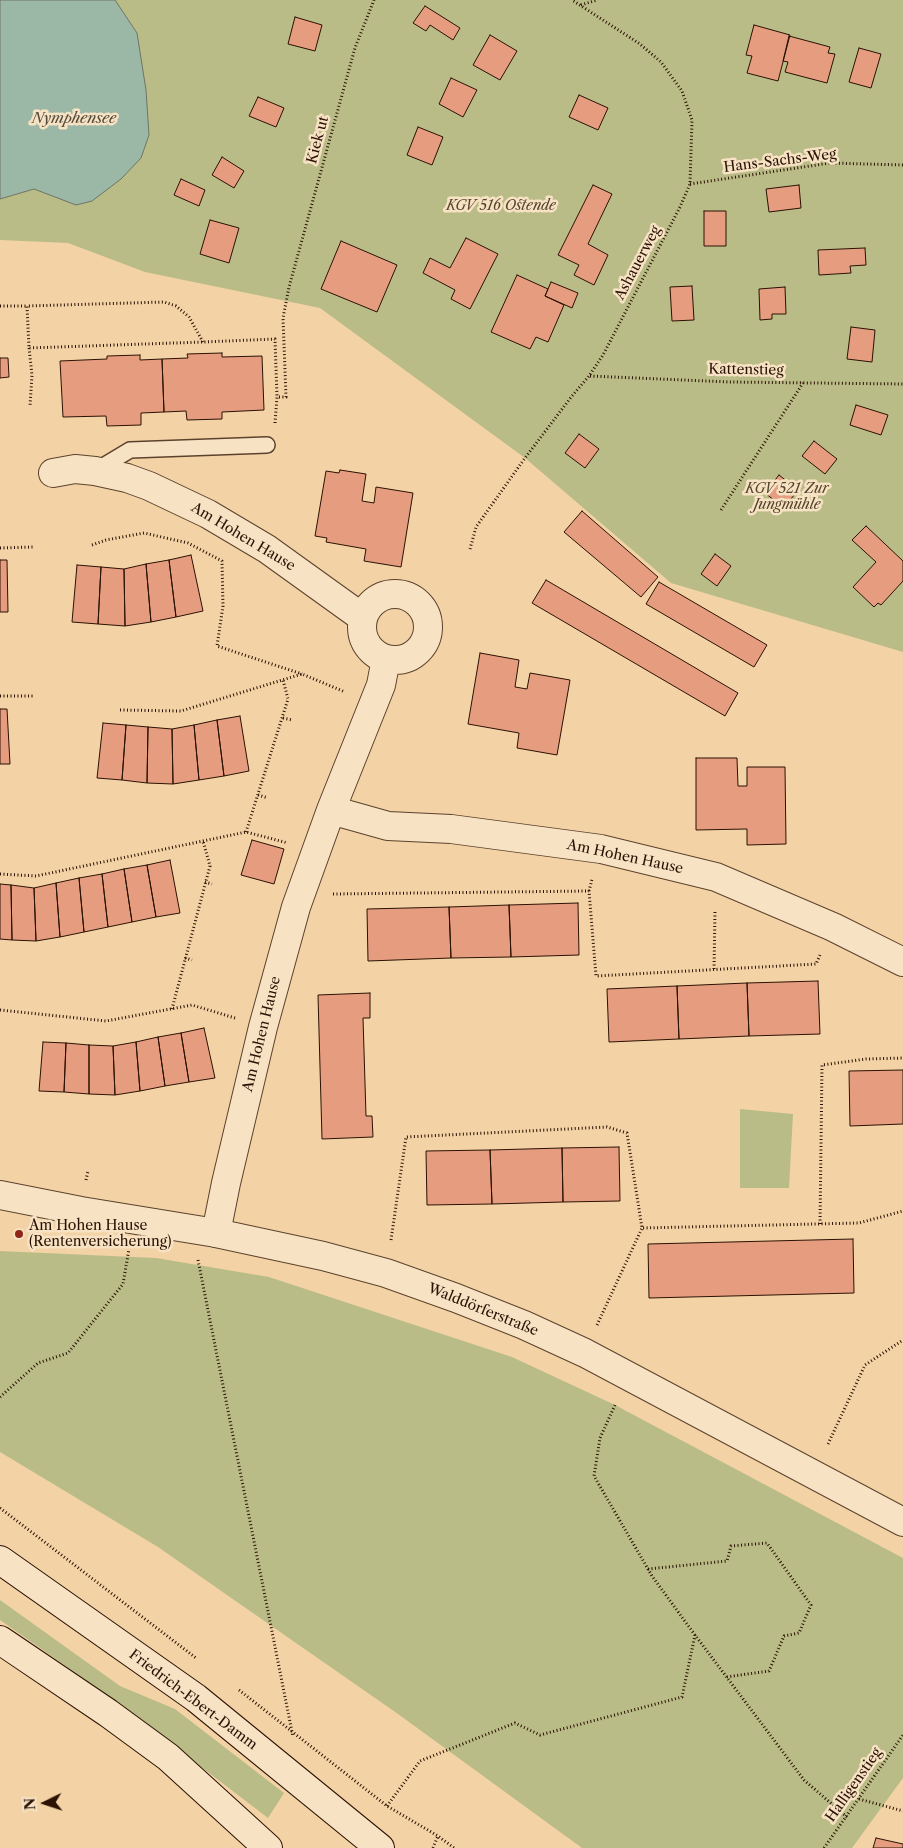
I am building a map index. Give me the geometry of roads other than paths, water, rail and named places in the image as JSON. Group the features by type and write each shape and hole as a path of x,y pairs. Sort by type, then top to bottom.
{"street":[{"name":"Am Hohen Hause","path":"53,473 75,469 95,471 127,478 149,486 208,514 267,549 363,618"},
{"path":"385,595 405,595 415,600 422,607 427,616 428,636 423,646 407,658 397,660 386,659 377,655 369,648 364,639 363,618 375,600 385,595"},
{"name":"Am Hohen Hause","path":"216,1233 263,1027 301,895 331,810 381,684 386,659"},
{"name":"Am Hohen Hause","path":"331,810 388,826 451,829 601,849 716,877 833,927 903,962"},
{"name":"Walddörferstraße","path":"13,1197 81,1211 216,1233 323,1256 386,1273 456,1298 524,1325 585,1353 903,1522"},
{"name":"Friedrich-Ebert-Damm","path":"0,1560 196,1698 369,1845"},
{"path":"0,1640 108,1713 168,1757 268,1848"}],"lane":[{"path":"95,471 130,450 267,445"}],"water":[{"name":"Nymphensee","path":"0,0 115,0 137,33 146,90 149,135 141,158 121,179 92,201 76,205 34,189 0,199"}],"place":[{"name":"Am Hohen Hause (Rentenversicherung)","path":"19,1234"}],"park label":[{"name":"KGV 516 Ostende","path":"501,206"},
{"name":"KGV 521 Zur Jungmühle","path":"787,498"}]}
